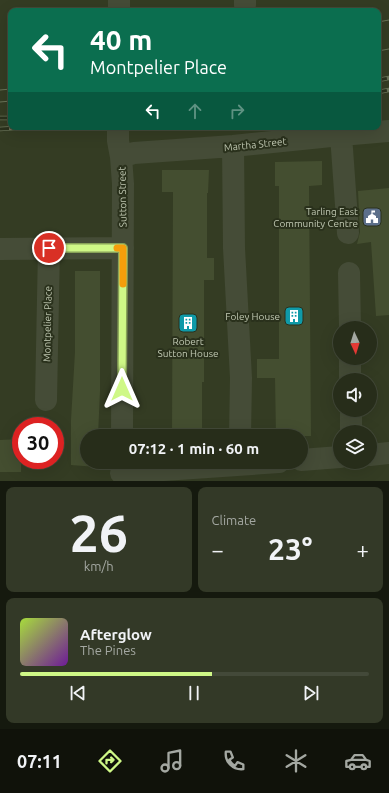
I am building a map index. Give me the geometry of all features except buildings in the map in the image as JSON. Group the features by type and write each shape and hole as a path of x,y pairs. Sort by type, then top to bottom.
{"street":[{"name":"Sutton Street","path":"118,130 118,141 121,157 123,248 122,429"},
{"name":"Martha Street","path":"121,157 134,153 234,146 389,131"},
{"path":"341,135 348,233"},
{"path":"234,146 234,248 241,378 240,429"},
{"name":"Montpelier Place","path":"46,400 49,248"},
{"path":"0,249 123,248"},
{"path":"349,273 350,321"},
{"path":"377,454 389,453"},
{"path":"308,459 333,458"},
{"path":"121,472 166,469"}],"tram line":[{"path":"381,21 389,20"},
{"path":"381,50 389,49"},
{"path":"0,90 8,89"},
{"path":"0,102 8,101"}],"railway":[{"path":"381,79 389,78"},
{"path":"381,91 389,90"},
{"path":"0,118 8,118"},
{"path":"0,129 8,128"}],"slow traffic":[{"path":"117,248 123,248 123,284"}],"place":[{"name":"Tarling East Community Centre","path":"372,217"},
{"name":"Foley House","path":"294,316"},
{"name":"Robert Sutton House","path":"188,323"}],"route":[{"path":"49,248 123,248 122,389"}]}
